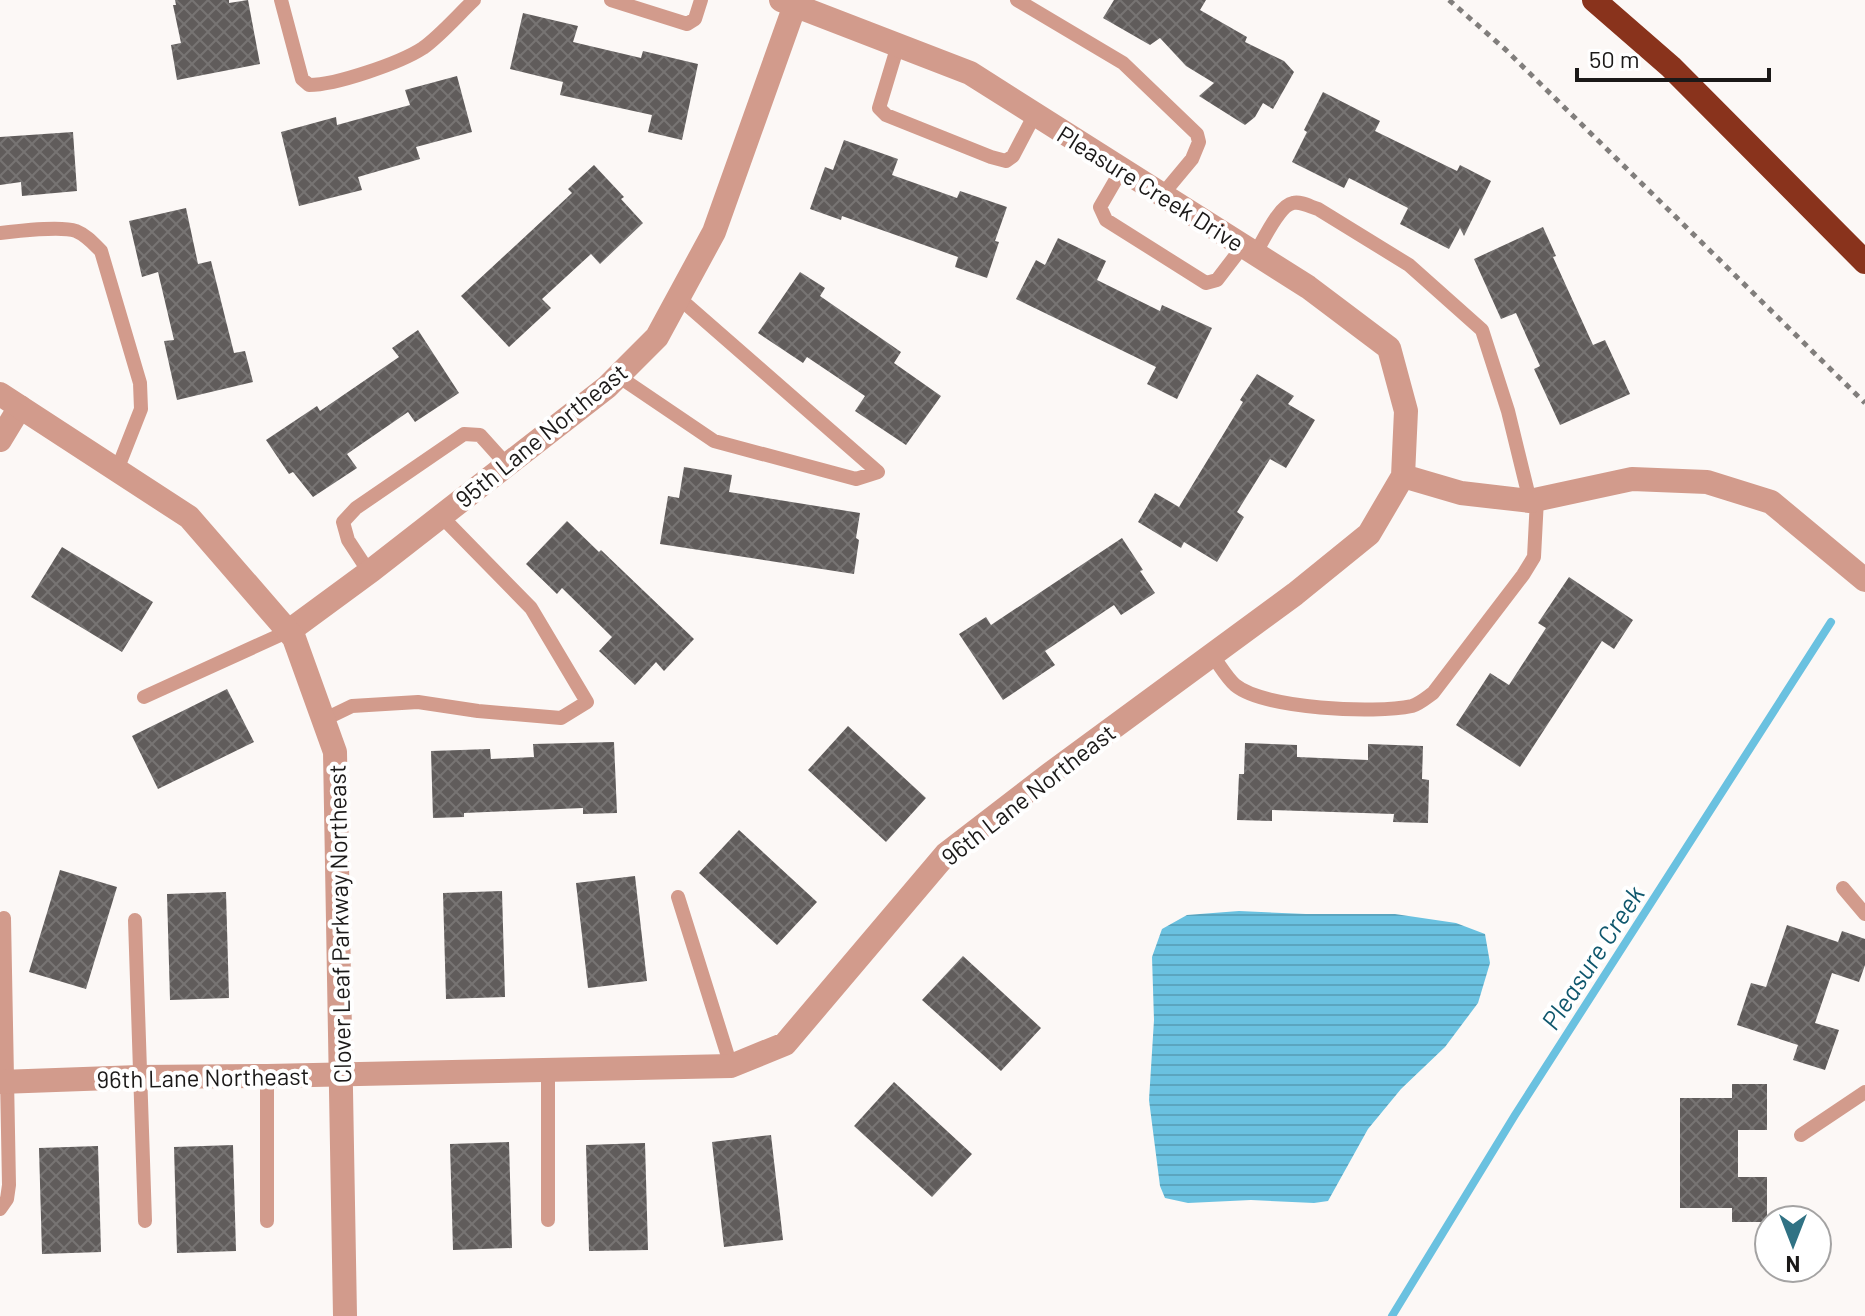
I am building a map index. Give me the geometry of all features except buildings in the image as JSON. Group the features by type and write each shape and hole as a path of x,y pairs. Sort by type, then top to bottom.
{"highway":[{"path":"1594,0 1671,67 1865,262"}],"street":[{"name":"Pleasure Creek Drive","path":"791,2 970,73 1308,287 1389,348 1406,411 1403,476"},
{"name":"95th Lane Northeast","path":"289,631 607,387 657,337 714,232 791,2"},
{"name":"Clover Leaf Parkway Northeast","path":"10,400 189,517 294,638 335,752 345,1316"},
{"path":"0,440 10,400"},
{"path":"1403,476 1461,493 1534,500 1632,479 1707,482 1771,502 1865,580"},
{"name":"96th Lane Northeast","path":"4,1082 731,1066 785,1044 946,854 1295,594 1369,534 1403,476"}],"lane":[{"path":"281,0 302,79 309,85 322,85 386,65 423,48 474,0"},
{"path":"611,0 687,24 695,19 701,0"},
{"path":"1017,0 1123,63 1197,134 1199,142 1192,159 1162,195"},
{"path":"898,45 879,108 886,115 1006,161 1013,156 1035,114"},
{"path":"1122,169 1100,207 1106,220 1206,283 1217,280 1249,250 1282,208 1293,202 1318,209 1409,265 1482,330 1534,500 1534,557 1433,693 1415,705 1317,708 1269,701 1235,685 1212,655"},
{"path":"0,233 74,230 87,237 101,251 140,383 141,409 117,470"},
{"path":"618,376 714,441 856,479 878,472 679,298"},
{"path":"369,572 348,540 343,522 356,508 464,434 480,435 507,465"},
{"path":"323,720 352,706 418,702 561,718 587,702 531,608 441,516"},
{"path":"144,697 289,631"},
{"path":"1843,888 1865,914"},
{"path":"678,897 731,1066"},
{"path":"0,1209 7,1199 9,1185 4,1082 4,918"},
{"path":"135,920 145,1221"},
{"path":"548,1069 548,1220"},
{"path":"267,1076 267,1221"},
{"path":"1801,1135 1865,1092"}],"path":[{"path":"1449,0 1506,50 1865,403"}],"water":[{"path":"1239,911 1395,914 1456,923 1485,934 1490,963 1478,1003 1445,1047 1401,1089 1368,1129 1328,1201 1188,1203 1165,1198 1160,1186 1149,1100 1154,1020 1152,957 1162,929 1187,915"}],"waterway":[{"name":"Pleasure Creek","path":"1392,1316 1515,1115 1831,622"}]}
